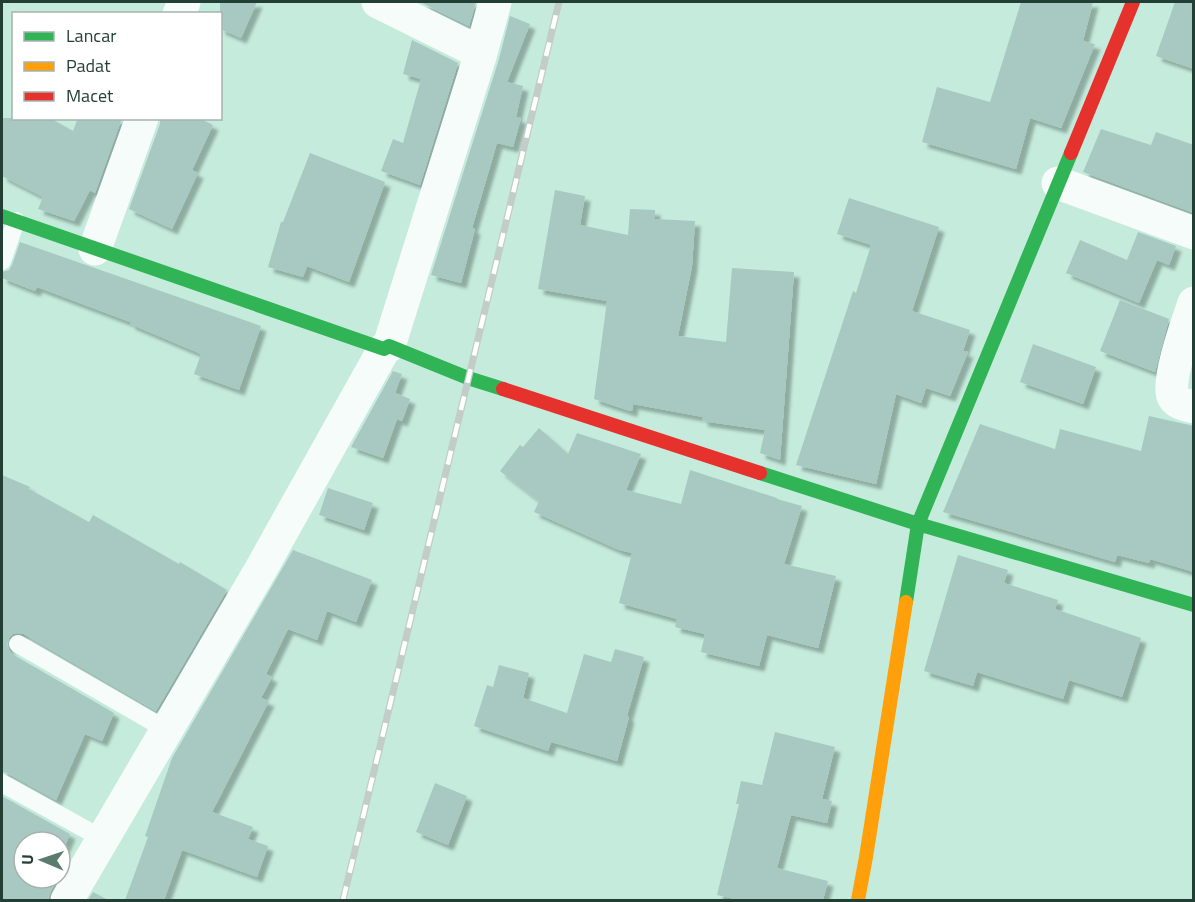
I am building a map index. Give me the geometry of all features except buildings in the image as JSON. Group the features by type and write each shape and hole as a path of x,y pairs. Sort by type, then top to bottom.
{"street":[{"path":"378,2 481,52"},
{"path":"67,900 261,570 386,348 495,2"},
{"path":"858,900 918,524 1133,2"},
{"path":"95,249 141,120"},
{"path":"1058,183 1194,233"},
{"path":"9,219 468,378 918,524 1194,605"},
{"path":"1194,303 1171,387 1173,395 1179,402 1194,407"}],"lane":[{"path":"2,261 9,219"},
{"path":"18,644 167,730"},
{"path":"2,783 103,839"}],"railway":[{"path":"343,900 559,2"}],"traffic: fast":[{"path":"906,602 918,524 1071,153"},
{"path":"2,216 384,349 389,346 468,378 503,389"},
{"path":"760,473 918,524 1194,605"}],"traffic: slow":[{"path":"858,900 906,602"}],"traffic: jam":[{"path":"1071,153 1133,2"},
{"path":"503,389 760,473"}]}
